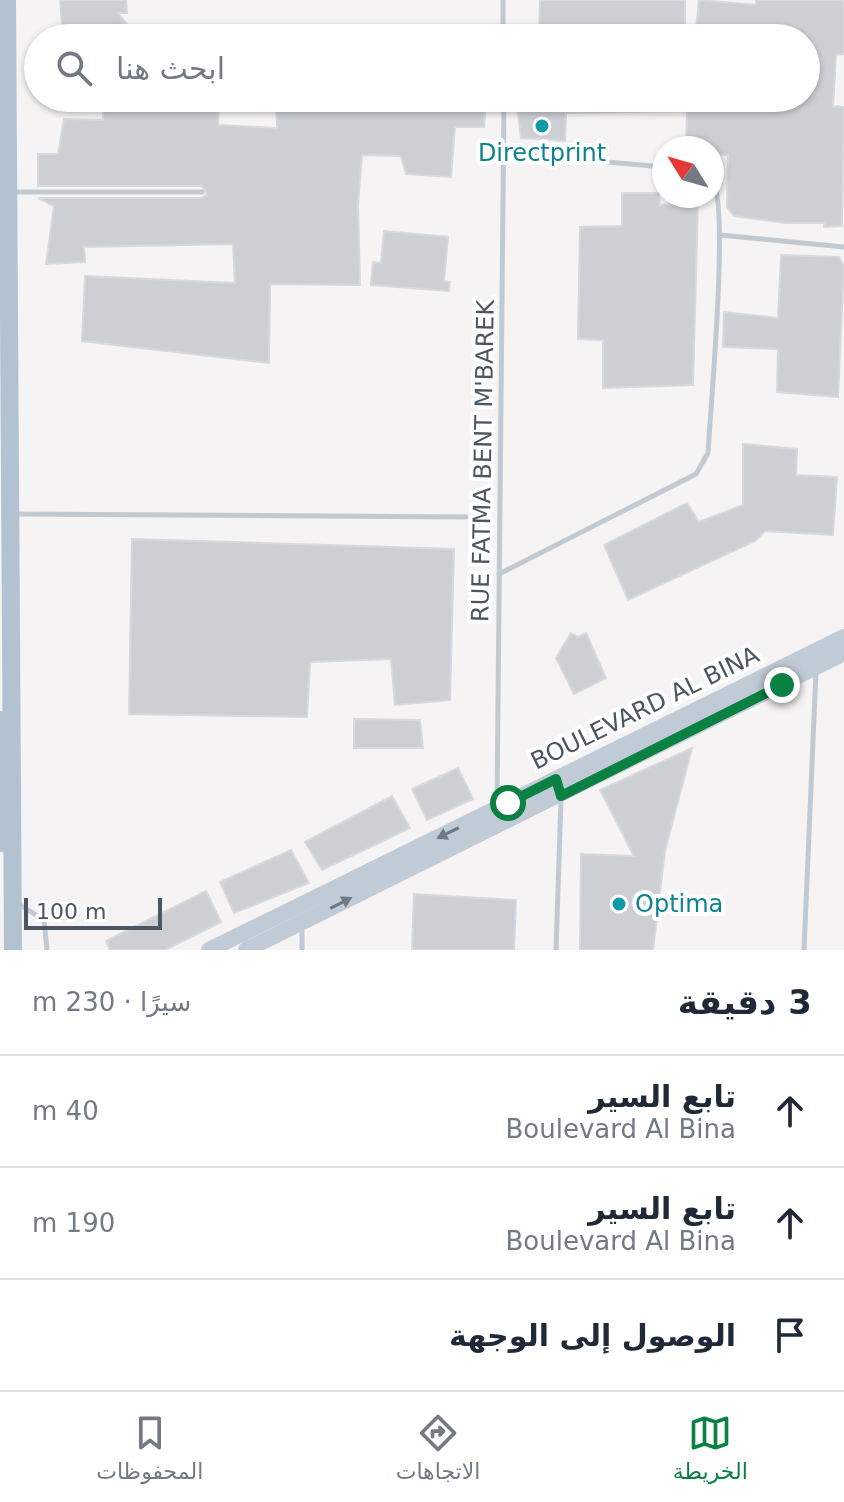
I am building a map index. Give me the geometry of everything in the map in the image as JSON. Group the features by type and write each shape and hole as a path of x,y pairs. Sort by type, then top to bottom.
{"main road":[{"path":"4,0 10,192 11,948"},
{"path":"4,0 11,948"},
{"name":"BOULEVARD AL BINA","path":"246,950 302,915 813,660 844,637"},
{"path":"0,653 11,948"},
{"name":"BOULEVARD AL BINA","path":"813,660 844,653"},
{"name":"BOULEVARD AL BINA","path":"209,950 302,915"}],"lane":[{"path":"503,0 503,24"},
{"name":"RUE FATMA BENT M'BAREK","path":"498,817 504,112"},
{"path":"504,153 652,166"},
{"path":"10,192 202,192"},
{"path":"499,574 696,474 702,466 708,453 719,208"},
{"path":"720,235 844,247"},
{"path":"12,514 466,517"},
{"path":"804,950 813,660"},
{"path":"556,950 558,788"},
{"path":"13,901 44,920 47,950"},
{"path":"302,915 302,950"}],"building":[{"path":"60,0 126,0 127,13 118,13 127,24 62,24"},
{"path":"540,0 685,0 685,24 539,24"},
{"path":"699,0 756,5 756,0 844,0 844,54 836,55 833,106 844,107 842,226 824,227 824,223 786,223 734,216 727,207 728,155 724,155 724,136 686,136 687,112 820,112 820,24 696,24"},
{"path":"103,112 218,112 218,125 277,128 276,112 485,112 484,127 455,127 451,177 406,174 401,156 362,155 358,205 360,285 270,284 269,363 82,341 85,276 235,283 233,244 84,247 85,262 46,264 54,206 38,198 202,198 207,194 202,186 38,186 38,154 58,154 64,119 103,120"},
{"path":"518,112 626,112 566,113 565,141 521,138"},
{"path":"622,193 652,193 652,208 698,208 693,385 603,388 603,340 578,339 580,227 622,226"},
{"path":"384,231 448,237 444,281 450,282 449,291 371,285 373,262 381,263"},
{"path":"781,255 839,257 844,266 838,397 777,392 778,349 723,347 724,312 778,318"},
{"path":"743,444 797,449 796,475 837,477 833,535 765,531 755,541 628,600 604,545 687,503 699,522 743,505"},
{"path":"132,539 454,549 450,700 395,705 391,659 310,662 307,717 129,714"},
{"path":"571,633 578,637 586,633 606,678 574,694 556,658"},
{"path":"354,719 420,720 423,748 354,748"},
{"path":"692,748 665,851 653,950 580,950 581,854 634,856 600,790"},
{"path":"458,768 473,799 427,820 412,789"},
{"path":"392,796 410,828 322,870 305,842"},
{"path":"291,850 309,883 234,913 220,882"},
{"path":"206,891 221,922 165,950 110,950 106,941"},
{"path":"414,894 516,900 514,950 412,950"}],"place":[{"name":"Directprint","path":"542,126"},
{"name":"Optima","path":"619,904"}],"route":[{"path":"508,803 556,779 561,796 782,685"}]}
